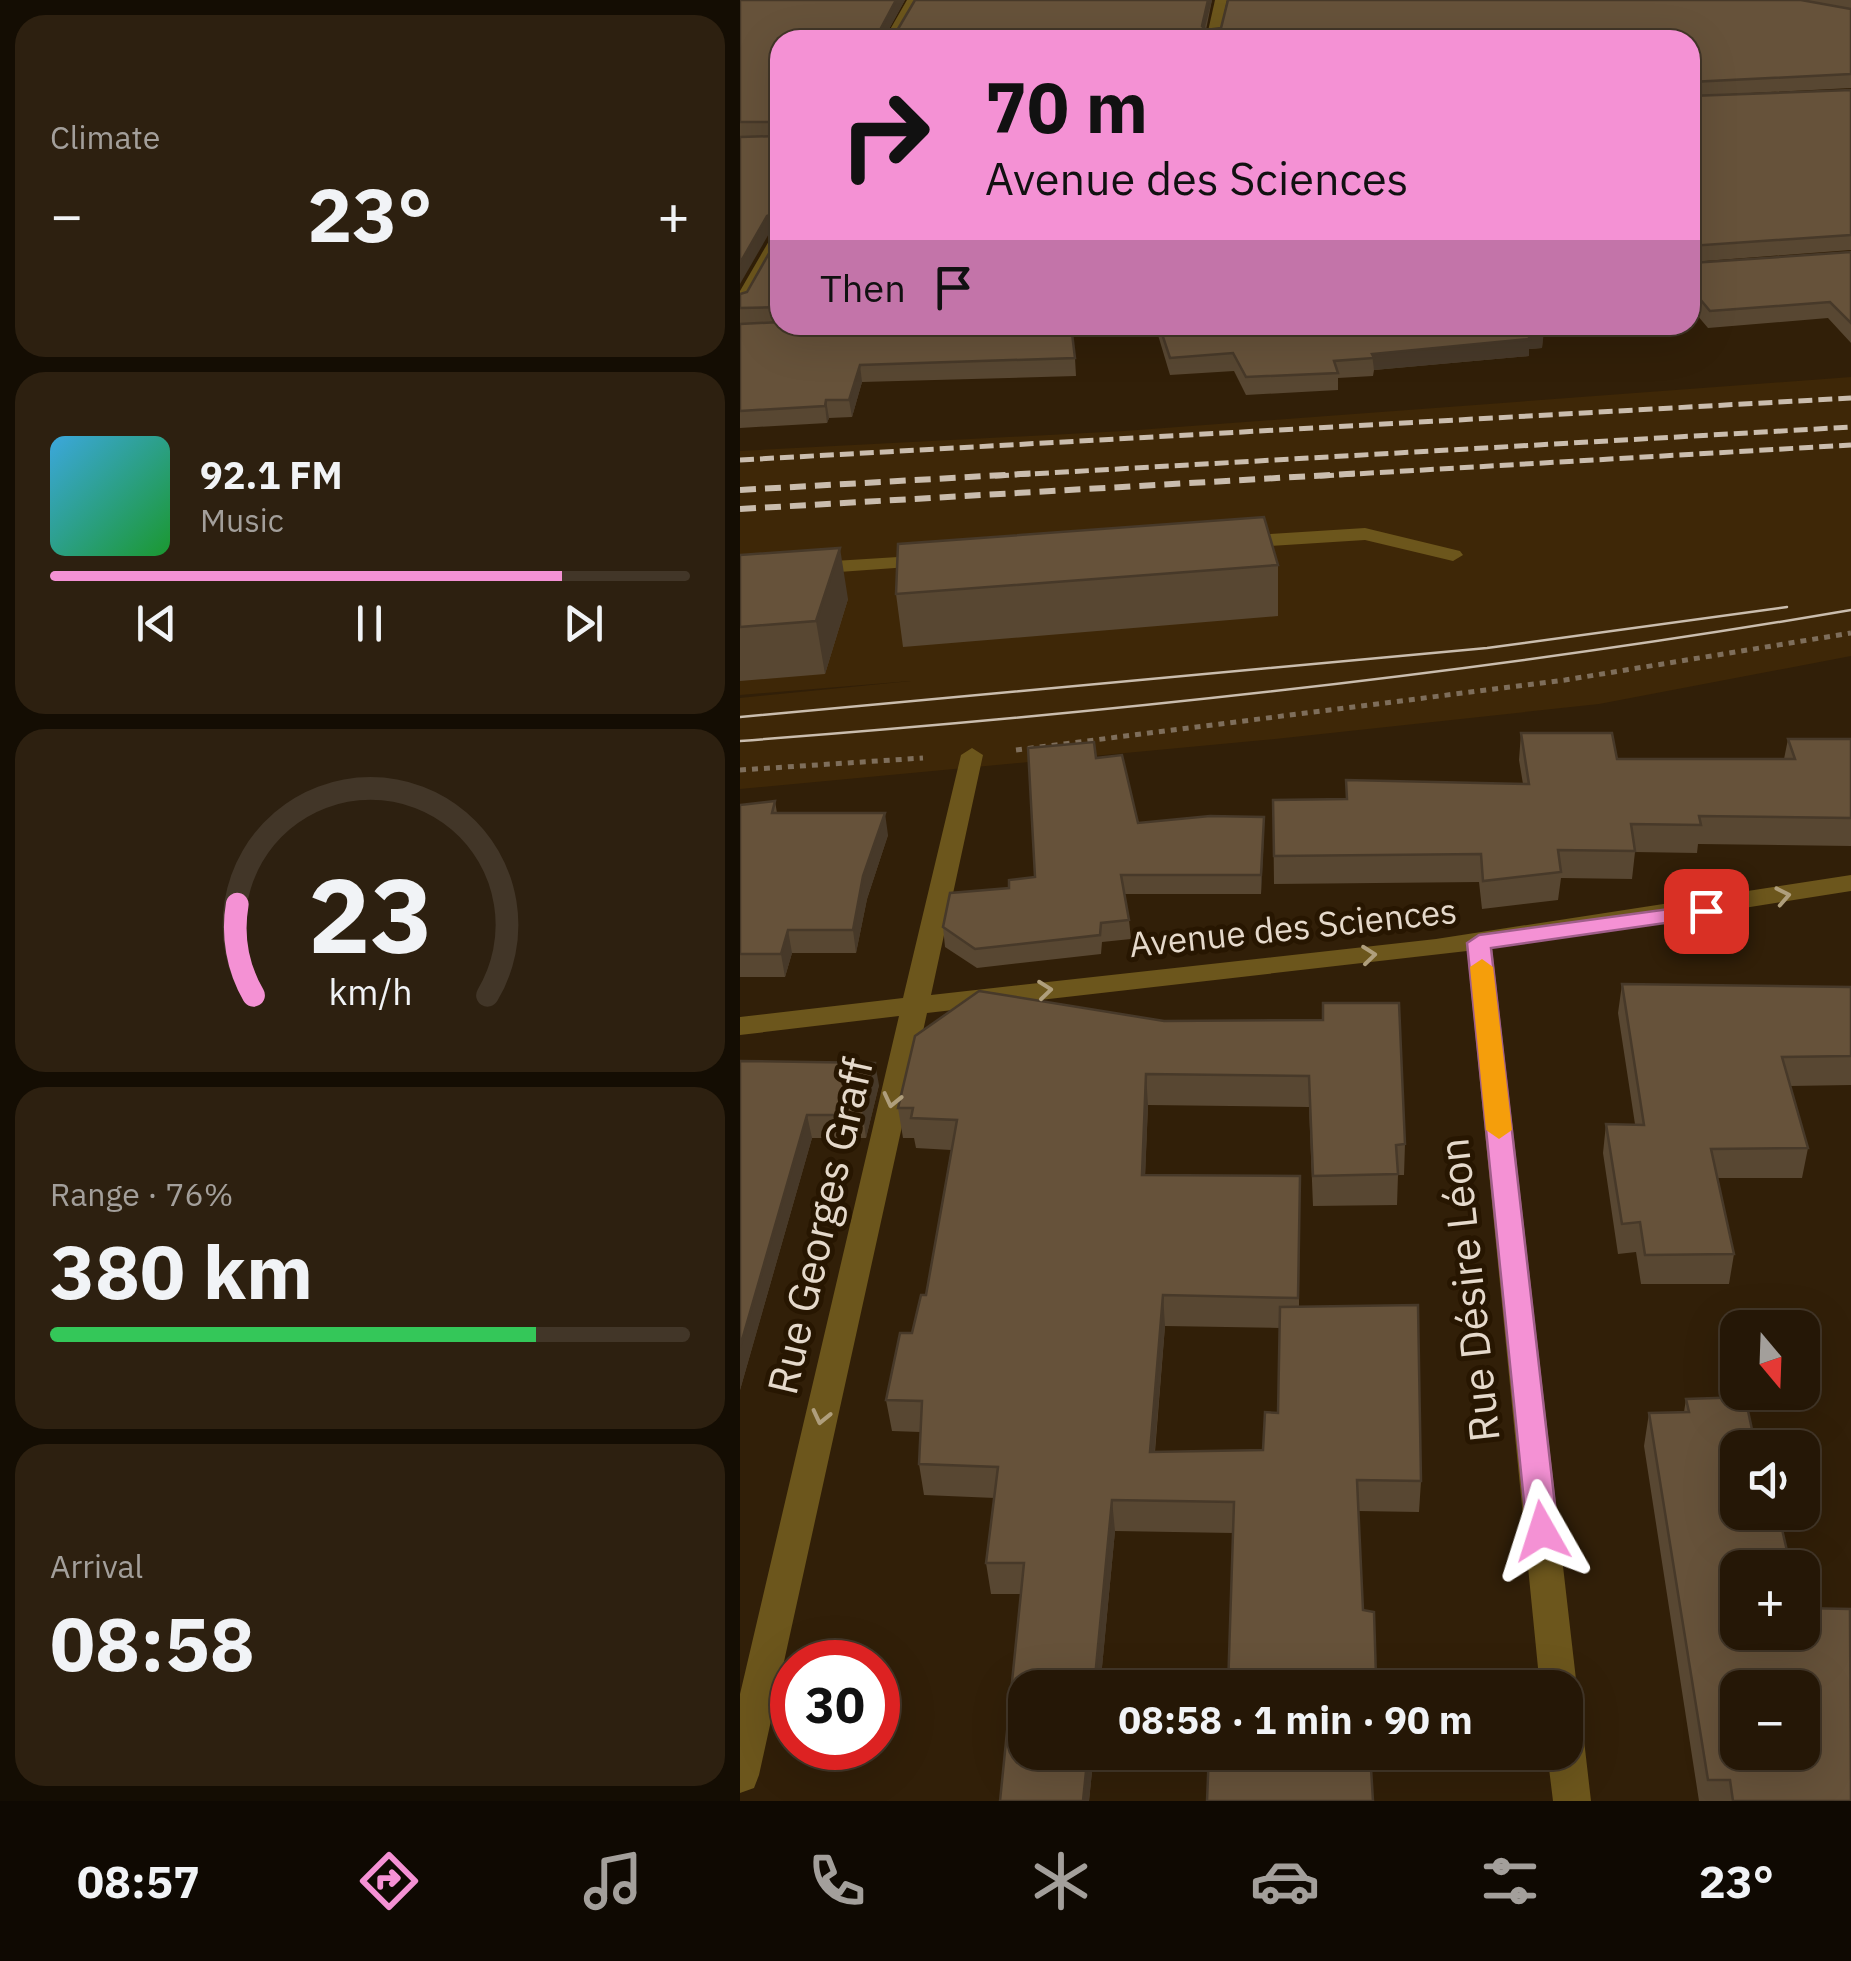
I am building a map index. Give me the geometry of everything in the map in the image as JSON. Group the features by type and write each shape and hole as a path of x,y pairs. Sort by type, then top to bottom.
{"street":[{"path":"896,30 913,0"},
{"path":"1214,30 1221,0"},
{"path":"740,305 770,252"},
{"path":"1209,544 1366,534 1452,555"},
{"path":"740,573 955,559"},
{"name":"Rue Georges Graff","path":"740,1775 972,755"},
{"name":"Avenue des Sciences","path":"740,1026 1479,943 1670,918 1851,883"},
{"name":"Rue Désire Léon","path":"1479,943 1557,1670"},
{"path":"1568,1770 1572,1801"}],"path":[{"path":"740,770 972,755 1565,680 1851,633"}],"shaded area":[{"path":"1851,377 1851,656 1599,704 740,789 740,698 911,681 740,695 740,451 1124,431"}],"building":[{"path":"740,0 896,0 880,30 770,30 770,122 740,122"},
{"path":"915,0 1208,0 1202,26 1206,30 880,30 898,29"},
{"path":"1228,0 1801,0 1851,9 1851,74 1700,82 1700,30 1206,30 1221,28"},
{"path":"1851,90 1851,235 1700,245 1700,96"},
{"path":"770,136 770,215 740,263 740,137"},
{"path":"770,252 770,307 740,308 740,294 747,292"},
{"path":"1851,252 1851,323 1830,302 1710,311 1700,299 1700,262"},
{"path":"770,322 770,335 1072,335 1075,358 860,365 849,400 826,400 825,406 740,411 740,324"},
{"path":"1162,335 1528,335 1530,339 1372,354 1374,358 1334,361 1338,373 1246,377 1233,353 1170,358"},
{"path":"1264,517 1278,565 896,594 898,544"},
{"path":"840,548 816,621 740,627 740,555"},
{"path":"1521,733 1612,733 1617,759 1795,759 1788,739 1851,739 1851,818 1699,816 1701,825 1631,824 1635,851 1558,850 1561,872 1483,881 1481,854 1274,856 1273,800 1347,799 1346,780 1529,784"},
{"path":"1094,742 1096,758 1122,755 1138,823 1210,816 1264,817 1261,875 1121,875 1129,920 1101,923 1100,935 975,949 943,927 950,893 1009,888 1009,880 1035,877 1028,748"},
{"path":"775,801 772,813 885,813 863,876 853,930 788,930 781,954 740,954 740,805"},
{"path":"1622,984 1851,987 1851,1056 1782,1057 1808,1148 1711,1149 1734,1254 1645,1255 1640,1222 1622,1224 1606,1124 1644,1125"},
{"path":"979,991 1164,1021 1323,1020 1323,1003 1399,1003 1405,1144 1396,1145 1398,1174 1313,1176 1309,1076 1146,1074 1142,1175 1300,1176 1298,1298 1163,1295 1150,1452 1263,1450 1265,1412 1278,1413 1280,1307 1418,1305 1421,1481 1357,1480 1363,1610 1374,1612 1376,1670 1229,1670 1234,1502 1112,1500 1096,1670 1013,1670 1024,1563 986,1563 998,1467 919,1464 922,1401 886,1400 900,1333 912,1333 921,1295 926,1295 957,1120 911,1118 913,1108 898,1108 915,1036"},
{"path":"740,1061 875,1063 863,1115 807,1115 740,1347"},
{"path":"1720,1398 1720,1410 1748,1410 1752,1430 1720,1430 1720,1530 1782,1530 1787,1550 1720,1550 1720,1650 1820,1650 1820,1608 1850,1609 1851,1801 1733,1801 1730,1780 1708,1780 1649,1413 1689,1412 1686,1399"},
{"path":"1008,1722 1008,1770 1086,1770 1083,1801 1000,1801"},
{"path":"1208,1770 1371,1770 1373,1801 1207,1801"}],"tram line":[{"path":"740,717 1487,648 1787,607"},
{"path":"740,741 1019,718 1297,689 1575,653 1851,610"}],"railway":[{"path":"740,460 1851,398"},
{"path":"995,476 1851,427"},
{"path":"1320,476 1851,445"},
{"path":"740,490 1039,473"},
{"path":"740,509 1364,473"}],"slow traffic":[{"path":"1482,967 1499,1130"}],"route":[{"path":"1542,1531 1479,943 1706,911"}]}
